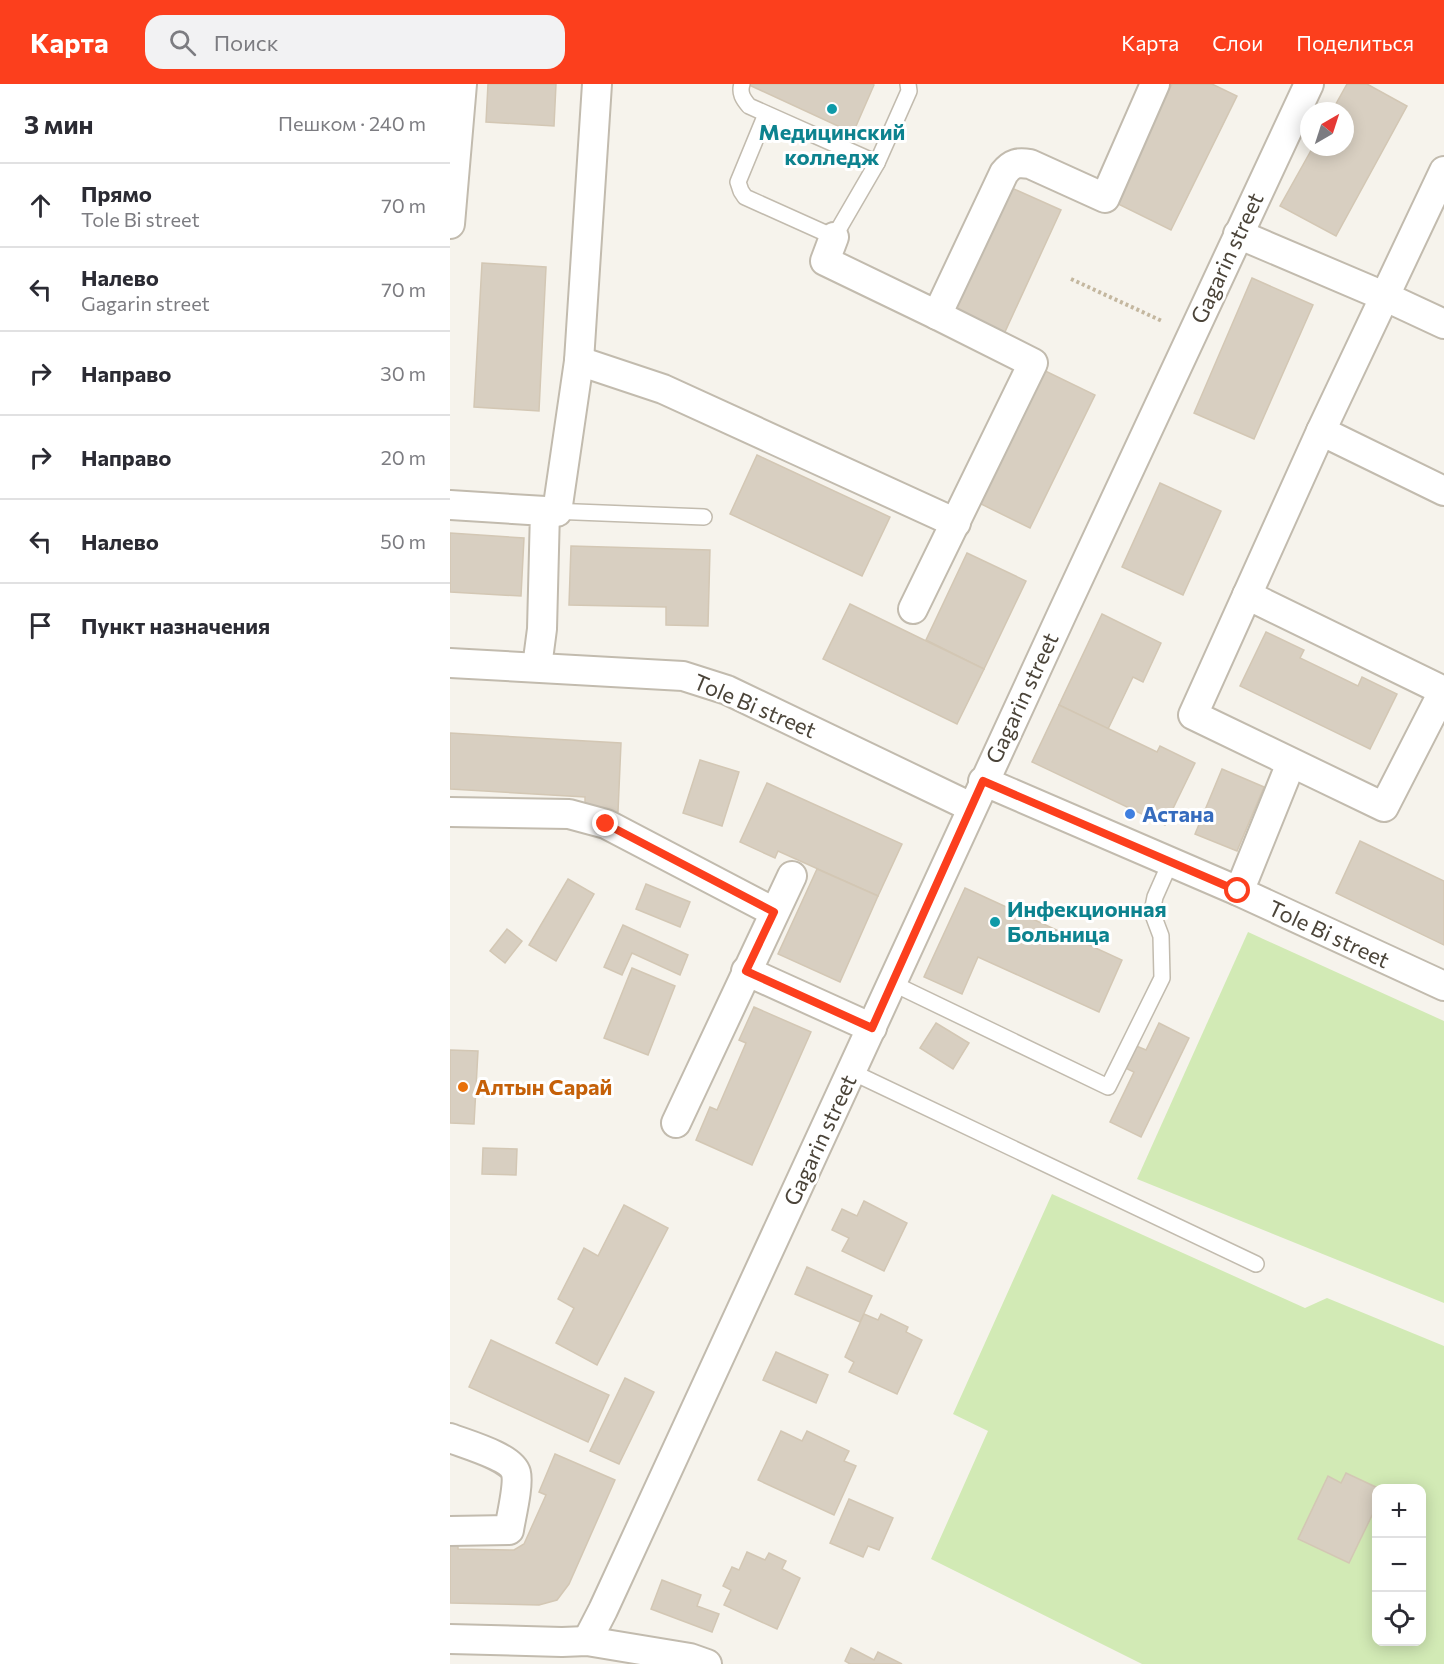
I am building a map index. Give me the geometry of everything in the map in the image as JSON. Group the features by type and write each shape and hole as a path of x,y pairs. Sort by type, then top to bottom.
{"street":[{"path":"450,224 462,84"},
{"path":"537,667 551,511 579,361 597,84"},
{"path":"938,315 1004,173 1009,167 1019,162 1030,164 1106,198 1155,84"},
{"name":"Gagarin street","path":"587,1641 852,1072 971,807 1305,85"},
{"path":"1247,595 1444,690 1384,807 1193,715 1247,595 1321,431 1444,171"},
{"path":"1238,234 1444,324"},
{"path":"834,237 825,261 1033,363 913,609"},
{"path":"579,361 663,389 956,523"},
{"path":"1321,431 1444,491"},
{"path":"450,506 551,511"},
{"name":"Tole Bi street","path":"450,663 683,676 727,690 971,807"},
{"path":"1238,891 1291,763"},
{"name":"Tole Bi street","path":"983,781 1238,891 1444,986"},
{"path":"450,812 569,814 606,824 774,912"},
{"path":"676,1123 792,876"},
{"path":"746,971 872,1028"},
{"path":"450,1438 504,1460 516,1472 517,1482 509,1530 450,1531"},
{"path":"450,1639 587,1641 690,1658 707,1664"}],"lane":[{"path":"742,84 740,90 749,106 877,164"},
{"path":"766,114 738,182 741,191 746,197 834,237 877,164 909,91 908,84"},
{"path":"551,511 704,517"},
{"path":"892,983 1108,1087 1162,978 1161,936 1152,912 1155,897 1170,863"},
{"path":"852,1072 1256,1264"}],"path":[{"path":"1071,279 1162,321"}],"green space":[{"path":"1248,932 1444,1021 1444,1303 1137,1179"},
{"path":"1052,1194 1305,1308 1327,1298 1444,1346 1444,1664 1142,1664 931,1559 988,1431 953,1414"}],"building":[{"path":"488,84 556,84 554,126 486,122"},
{"name":"Медицинский колледж","path":"747,84 873,84 874,85 853,133"},
{"path":"1172,84 1212,84 1237,96 1171,230 1114,202"},
{"path":"1347,84 1367,84 1407,106 1336,236 1280,206 1308,156 1354,156 1354,102 1337,102"},
{"path":"1005,185 1061,210 1004,334 948,308"},
{"path":"482,263 546,267 539,411 474,407"},
{"path":"1252,278 1313,305 1254,439 1194,413"},
{"path":"1035,366 1095,395 1030,528 977,502"},
{"path":"757,455 890,517 862,576 730,514"},
{"path":"1160,483 1221,511 1183,595 1122,567"},
{"path":"450,533 524,538 521,596 450,592"},
{"path":"571,546 710,550 708,626 666,625 666,607 569,605"},
{"path":"967,553 1026,581 984,669 926,640"},
{"path":"850,604 984,669 957,724 823,659"},
{"path":"1102,614 1161,643 1143,682 1133,677 1108,729 1059,705"},
{"path":"1266,632 1304,650 1300,658 1358,686 1362,677 1397,694 1370,749 1240,686"},
{"path":"1059,705 1157,752 1160,746 1195,763 1165,825 1032,762"},
{"path":"450,733 621,743 618,812 585,810 585,797 450,789"},
{"path":"700,760 739,772 722,826 683,813"},
{"path":"1222,769 1264,787 1237,851 1195,834"},
{"path":"767,783 902,844 878,896 778,851 775,858 740,842"},
{"path":"1360,841 1444,881 1444,945 1336,893"},
{"path":"817,869 878,896 840,982 778,954"},
{"path":"568,879 594,894 556,961 529,945"},
{"path":"646,884 690,902 680,927 636,909"},
{"name":"Инфекционная Больница","path":"965,888 1122,960 1099,1012 978,957 962,994 924,977"},
{"path":"623,925 688,955 680,975 632,953 622,975 604,967"},
{"path":"507,929 522,941 505,963 490,951"},
{"path":"632,968 675,986 648,1055 604,1038"},
{"path":"754,1007 811,1032 752,1165 696,1140 710,1107 717,1110 746,1043 739,1040"},
{"path":"936,1023 969,1043 953,1069 920,1048"},
{"path":"1159,1023 1189,1038 1141,1137 1110,1122 1134,1072 1123,1067 1134,1045 1146,1050"},
{"name":"Алтын Сарай","path":"450,1050 478,1051 474,1124 450,1123"},
{"path":"483,1148 517,1149 516,1175 482,1174"},
{"path":"864,1201 907,1223 884,1271 842,1251 849,1238 832,1230 842,1209 857,1216"},
{"path":"624,1205 668,1228 597,1365 556,1343 574,1308 558,1299 584,1248 598,1256"},
{"path":"807,1267 872,1296 860,1322 795,1294"},
{"path":"864,1314 878,1320 881,1314 908,1327 906,1332 922,1340 897,1394 849,1372 854,1362 845,1357"},
{"path":"491,1340 609,1395 588,1442 469,1387"},
{"path":"776,1352 828,1375 816,1403 763,1380"},
{"path":"625,1378 654,1392 619,1464 590,1451"},
{"path":"781,1431 802,1441 807,1431 849,1451 844,1461 856,1466 834,1515 758,1480"},
{"path":"555,1454 615,1480 569,1584 557,1600 539,1605 450,1603 450,1539 458,1539 458,1549 514,1550 524,1544 546,1495 539,1492"},
{"path":"1346,1473 1372,1485 1372,1515 1349,1563 1298,1539 1328,1476 1341,1483"},
{"path":"849,1499 893,1518 879,1550 868,1546 863,1557 830,1543"},
{"path":"747,1552 765,1560 769,1553 786,1561 782,1569 800,1578 777,1629 724,1605 731,1590 723,1586 732,1567 739,1570"},
{"path":"662,1580 701,1595 697,1606 719,1614 712,1632 651,1609"},
{"path":"851,1648 874,1660 878,1652 902,1664 850,1664 845,1661"}],"place":[{"name":"Медицинский колледж","path":"832,109"},
{"name":"Астана","path":"1130,814"},
{"name":"Инфекционная Больница","path":"995,922"},
{"name":"Алтын Сарай","path":"463,1087"}],"route":[{"path":"606,824 774,912 746,971 872,1028 983,781 1238,891"}]}
